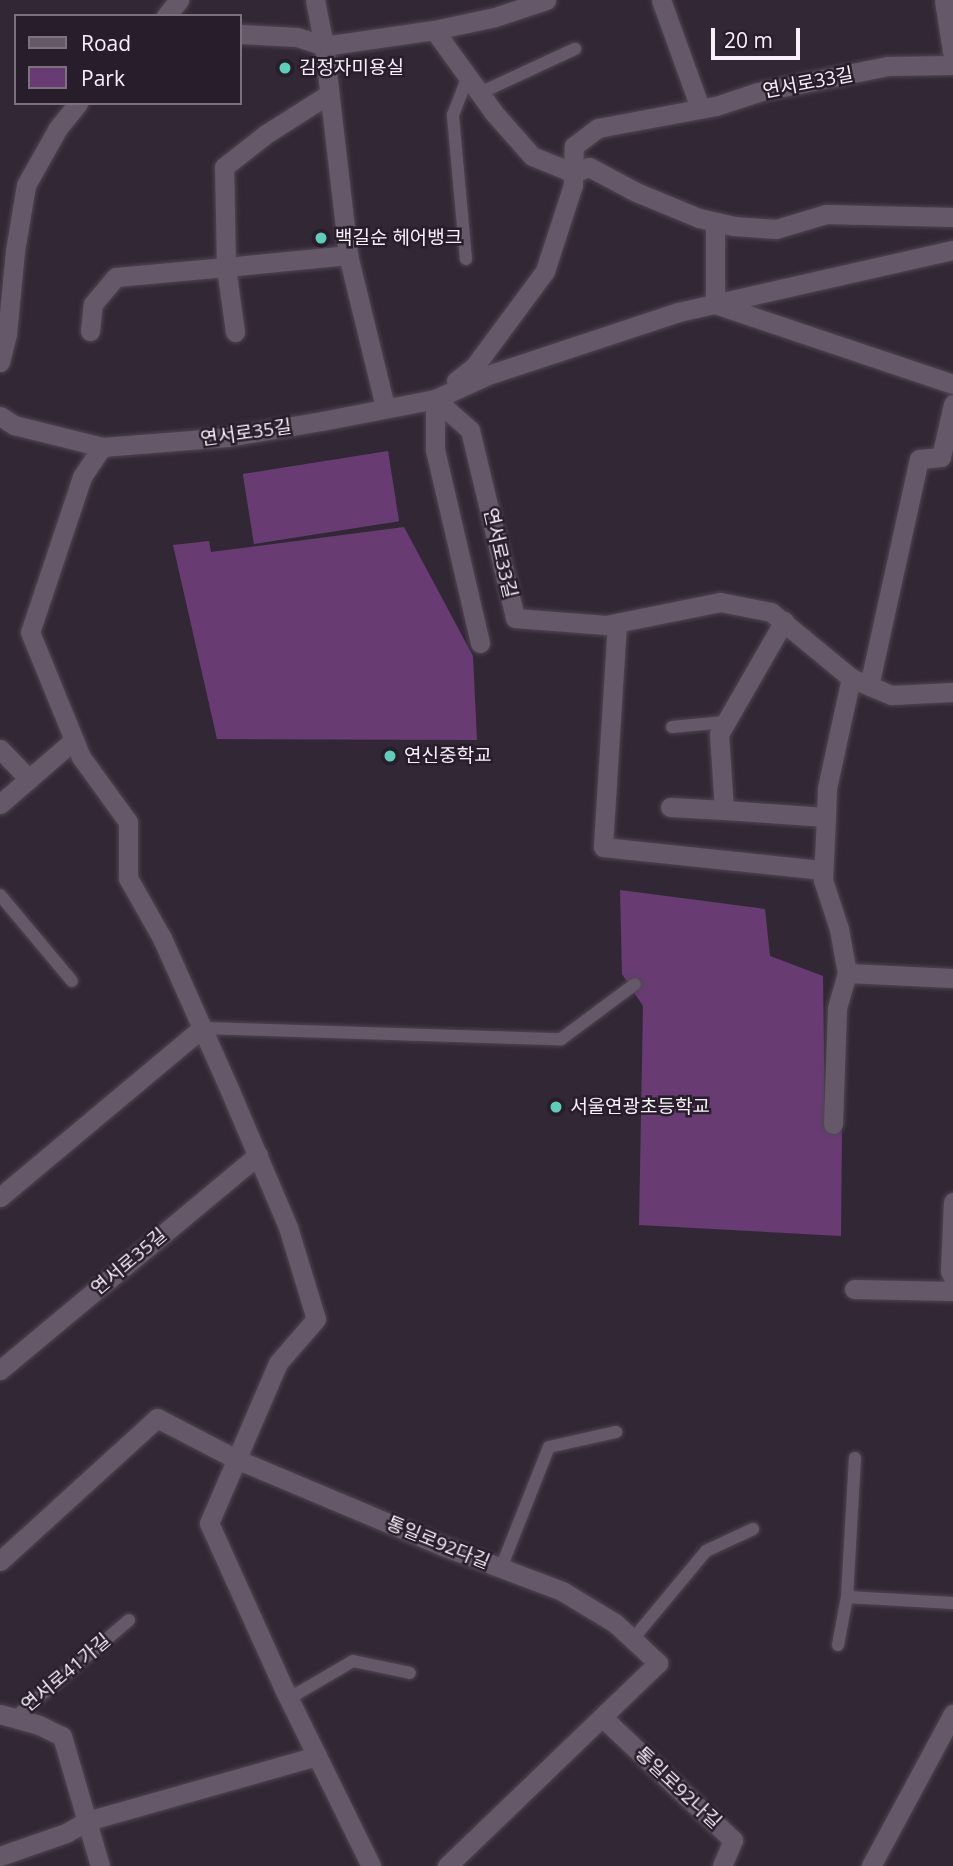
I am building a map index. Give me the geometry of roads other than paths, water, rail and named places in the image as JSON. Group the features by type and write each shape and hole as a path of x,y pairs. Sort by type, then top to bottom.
{"street":[{"path":"168,14 179,0"},
{"path":"314,0 324,46 348,255 385,407 435,399 488,374 679,312 953,250"},
{"path":"242,34 297,37 324,46 434,30 495,17 546,0"},
{"path":"661,0 701,108"},
{"path":"944,0 953,57"},
{"path":"434,30 480,93 532,156 574,173 589,167 635,192 715,222 776,229 826,214 953,217"},
{"name":"연서로33길","path":"435,399 474,367 545,271 573,185 574,146 597,128 701,108 758,92 888,66 953,65"},
{"path":"235,332 226,267 224,167 266,134 329,94"},
{"path":"0,362 8,334 15,251 26,185 58,128 76,105"},
{"path":"715,222 715,304"},
{"path":"90,331 93,304 116,277 348,255"},
{"path":"715,304 953,384"},
{"name":"연서로33길","path":"435,399 471,430 515,618 606,625 720,602 771,612 860,682 891,695 953,692"},
{"name":"연서로33길","path":"435,399 435,450 480,643"},
{"path":"833,1124 837,1009 847,974 823,870 827,788 860,682 919,459 941,457 953,404"},
{"name":"연서로35길","path":"0,416 14,425 102,447 229,438 385,407"},
{"path":"102,447 82,477 30,632 82,757 128,822 128,878 162,938 258,1155 288,1227 316,1319 278,1363 209,1523 288,1699 371,1866"},
{"path":"724,810 719,734 784,621"},
{"path":"617,623 603,847 823,870"},
{"path":"0,804 75,740"},
{"path":"0,749 29,779"},
{"path":"670,807 825,817"},
{"path":"847,974 953,978"},
{"path":"0,1197 202,1028"},
{"name":"연서로35길","path":"0,1370 258,1155"},
{"path":"953,1202 950,1271 953,1277"},
{"path":"855,1289 953,1291"},
{"name":"통일로92다길","path":"0,1562 157,1418 236,1459 562,1591 615,1623 659,1663 447,1866"},
{"path":"871,1866 953,1714"},
{"path":"7,1716 39,1725 62,1736 100,1866"},
{"name":"통일로92나길","path":"602,1717 733,1840 722,1866"},
{"path":"0,1856 66,1833 86,1821 317,1756"}],"lane":[{"path":"480,93 575,50"},
{"path":"466,259 453,115 468,76"},
{"path":"672,727 725,722"},
{"path":"0,895 72,981"},
{"path":"202,1028 561,1039 635,984"},
{"path":"501,1568 549,1447 616,1432"},
{"path":"838,1645 847,1597 855,1458"},
{"path":"633,1639 706,1551 753,1529"},
{"path":"847,1597 953,1603"},
{"name":"연서로41가길","path":"7,1716 129,1620"},
{"path":"288,1699 353,1661 410,1673"}],"place":[{"name":"김정자미용실","path":"285,68"},
{"name":"백길순 헤어뱅크","path":"321,238"},
{"name":"연신중학교","path":"390,756"},
{"name":"서울연광초등학교","path":"556,1107"}]}
